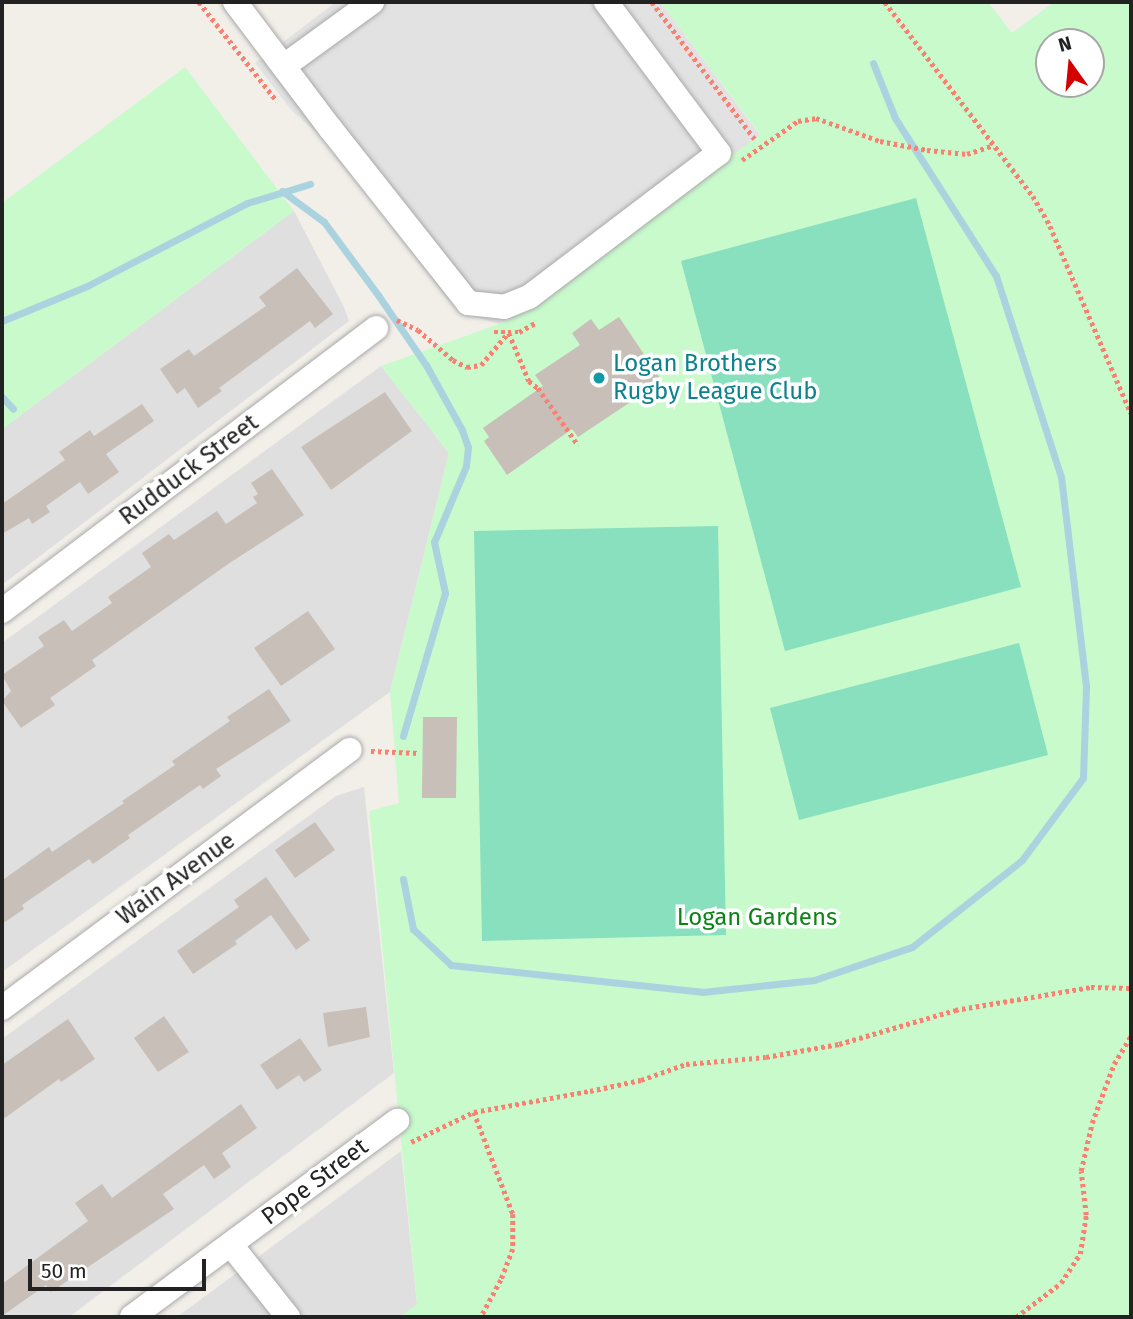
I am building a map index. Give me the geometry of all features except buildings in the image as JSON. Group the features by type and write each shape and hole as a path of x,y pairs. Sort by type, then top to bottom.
{"street":[{"path":"235,2 468,303 504,307 529,297 719,153 606,2"},
{"path":"284,66 372,2"},
{"name":"Rudduck Street","path":"2,611 376,328"},
{"name":"Wain Avenue","path":"2,1008 350,750"},
{"name":"Pope Street","path":"132,1317 389,1126"},
{"path":"231,1245 288,1317"}],"path":[{"path":"198,2 280,105"},
{"path":"652,2 755,139"},
{"path":"885,2 992,146 1033,196 1050,226 1131,413"},
{"path":"735,165 799,121 816,118 880,141 927,150 967,154 992,146"},
{"path":"482,331 508,334 519,332 545,317"},
{"path":"418,330 453,360 467,367 481,365 508,334"},
{"path":"508,334 529,381 538,388 579,445"},
{"path":"394,752 419,753"},
{"path":"389,1126 394,1150 474,1112 603,1088 686,1064 766,1057 839,1044 954,1010 1091,987 1131,988"},
{"path":"1016,1317 1061,1283 1080,1254 1086,1215 1081,1171 1092,1123 1114,1064 1131,1036"},
{"path":"474,1112 513,1214 513,1249 501,1280 481,1317"}],"shaded area":[{"path":"336,2 660,2 760,135 499,324 469,315 448,300 333,146 292,111 255,63"},
{"path":"294,211 349,321 2,585 2,429"},
{"path":"381,366 449,453 390,692 2,972 2,643"},
{"path":"364,787 394,1073 69,1317 2,1317 2,1039 336,796"},
{"path":"401,1151 417,1305 400,1317 177,1317"}],"green space":[{"name":"Logan Gardens","path":"660,2 988,2 1012,33 1054,2 1131,2 1131,1317 400,1317 417,1304 369,811 399,803 390,692 449,453 381,366 499,324 760,134"},
{"path":"185,67 294,211 2,429 2,203"},
{"path":"916,198 1021,587 785,651 681,261"},
{"path":"718,526 726,935 482,941 474,531"},
{"path":"1019,643 1048,755 799,820 770,708"}],"waterway":[{"path":"403,879 413,929 451,965 702,992 814,980 912,947 1022,860 1083,778 1086,686 1061,477 996,276 895,118 873,63"},
{"path":"2,321 87,286 247,203 310,184"},
{"path":"282,191 324,222 378,295 426,365 462,430 468,447 466,466 434,542 445,593 403,736"},
{"path":"2,397 13,409"}],"place":[{"name":"Logan Brothers Rugby League Club","path":"599,378"}]}
